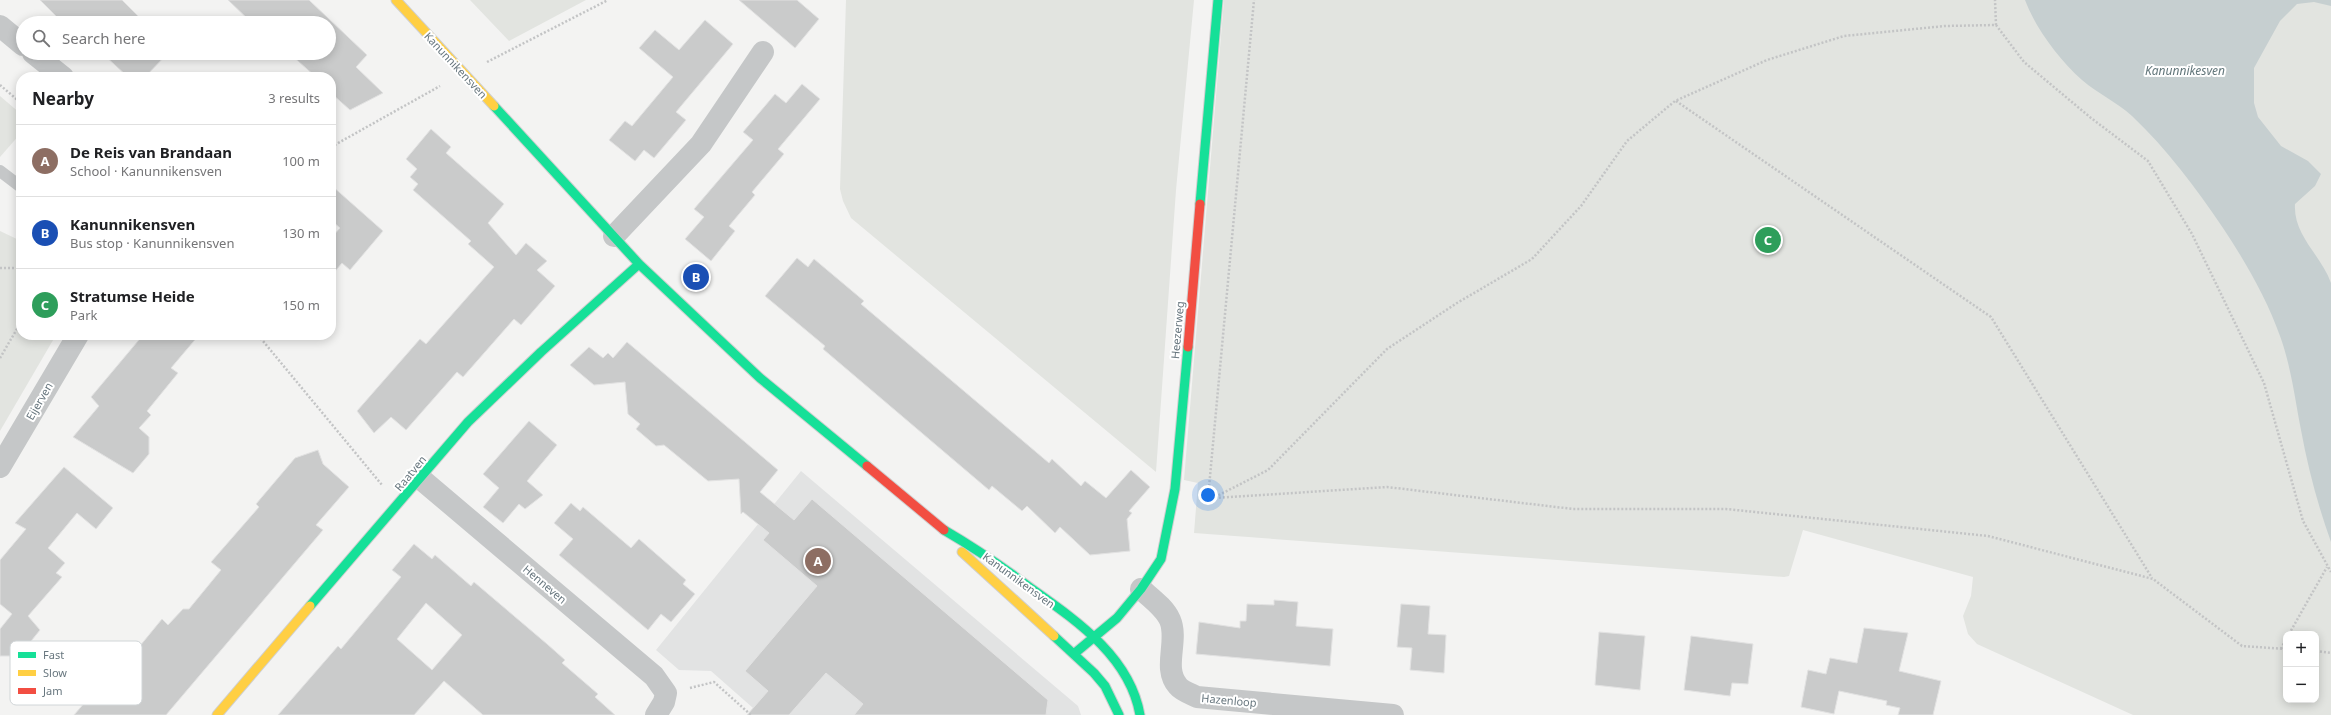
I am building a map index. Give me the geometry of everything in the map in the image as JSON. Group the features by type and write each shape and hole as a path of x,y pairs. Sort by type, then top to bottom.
{"street":[{"name":"Kanunnikensven","path":"396,0 639,264 760,378 940,527 1057,607 1095,638"},
{"name":"Heezerweg","path":"1075,654 1117,618 1141,589 1160,559 1175,490 1218,0"},
{"path":"0,26 16,39"},
{"path":"614,236 701,144 763,52"},
{"path":"42,60 57,72"},
{"name":"Raatven","path":"217,715 421,479 468,422 541,352 639,264"},
{"name":"Eijerven","path":"0,467 75,340"},
{"name":"Henneven","path":"421,479 654,676 666,693"},
{"name":"Kanunnikensven","path":"940,527 970,561 1075,654"},
{"name":"Hazenloop","path":"1141,589 1164,611 1170,620 1173,630 1170,660 1173,674 1178,686 1197,697 1393,715"},
{"path":"1095,638 1122,669 1138,703 1140,715"},
{"path":"1075,654 1105,686 1119,715"},
{"path":"656,715 664,702 666,693"}],"lane":[{"path":"0,171 16,183"}],"path":[{"path":"336,144 463,74 608,0"},
{"path":"1208,498 1254,0"},
{"path":"1994,0 1996,25 2024,62 2091,118 2148,161 2192,234 2264,383 2303,522 2331,572"},
{"path":"1996,25 1945,26 1844,36 1767,60 1675,101 1627,141 1581,206 1532,259 1457,303 1387,349 1268,470 1213,498 1387,487 1573,509 1726,509 1988,536 2153,579"},
{"path":"0,85 16,98"},
{"path":"1675,101 1991,317 2153,579 2242,646 2281,649 2283,645"},
{"path":"0,268 16,268"},
{"path":"0,358 16,331"},
{"path":"262,340 384,487 421,479"},
{"path":"2291,631 2327,567"},
{"path":"2319,652 2331,653"},
{"path":"666,693 714,682 751,715"}],"shaded area":[{"path":"470,0 586,0 509,41"},
{"path":"846,0 1194,0 1176,190 1156,472 851,218 843,201 840,189"},
{"path":"1224,0 2331,0 2331,715 2133,715 1977,644 1968,634 1963,616 1971,596 1973,577 1803,530 1789,576 1784,577 1194,533 1198,483 1184,480"},
{"path":"0,96 16,110 16,139 0,157"},
{"path":"0,231 16,239 16,340 53,340 0,431"},
{"path":"801,471 1078,706 1081,715 761,715 711,671 679,670 656,650"}],"water":[{"name":"Kanunnikesven","path":"2025,0 2331,0 2331,6 2314,2 2297,4 2280,21 2254,68 2254,103 2258,117 2281,146 2308,161 2321,174 2315,186 2295,204 2298,225 2331,283 2331,542 2310,473 2284,347 2269,308 2247,267 2213,213 2169,155 2132,116 2120,106 2088,85 2073,72 2042,33"}],"building":[{"path":"40,0 122,0 138,16 56,16"},
{"path":"228,0 309,0 326,16 245,16"},
{"path":"739,0 797,0 819,19 795,48"},
{"path":"705,20 733,44 676,112 686,120 654,158 644,150 635,161 609,140 625,121 632,126 673,77 639,48 655,30 679,50"},
{"path":"336,26 367,55 356,67 383,93 350,110 336,97 336,72 310,72 297,60 336,60"},
{"path":"110,60 161,60 150,72 123,72"},
{"path":"802,84 820,99 778,149 784,154 752,192 755,195 729,226 735,231 711,261 685,239 704,217 694,209 753,140 743,132 775,94 786,103"},
{"path":"431,129 451,147 446,153 504,204 488,223 516,255 526,243 547,261 537,270 555,286 521,325 514,319 463,377 457,372 406,430 391,417 374,433 357,411 420,339 426,344 494,267 468,244 471,241 413,190 418,184 410,177 417,169 406,159"},
{"path":"336,189 383,231 350,270 342,263 336,270 336,232 340,228 336,224"},
{"path":"797,258 808,267 814,259 864,301 861,304 1049,463 1052,459 1081,486 1085,481 1106,498 1131,470 1150,487 1129,511 1132,513 1127,519 1130,551 1090,555 1060,527 1055,533 1027,506 1022,511 992,486 989,490 823,349 825,346 765,296"},
{"path":"139,340 195,340 171,368 178,373 147,411 151,415 139,428 149,437 149,454 133,473 73,437 99,406 91,397"},
{"path":"627,342 778,470 760,492 794,520 812,499 1048,700 1046,715 854,715 863,704 826,673 789,715 747,715 768,691 745,671 817,586 763,540 769,533 743,512 741,514 739,479 708,481 664,445 656,446 636,429 640,424 628,414 625,382 594,385 570,365 589,347 603,358 608,353 613,358"},
{"path":"529,421 557,445 527,481 543,495 525,509 519,504 503,523 483,507 499,488 483,474"},
{"path":"318,450 323,464 349,487 316,525 323,530 166,715 74,715 83,705 142,705 142,643 162,619 168,625 183,609 189,609 221,570 211,562 259,507 256,504 295,458"},
{"path":"64,467 113,508 96,529 77,513 48,548 65,563 56,573 62,577 28,616 40,630 31,641 10,641 10,656 0,656 0,629 12,614 0,604 0,560 26,529 15,523"},
{"path":"571,503 580,511 583,507 631,548 639,539 686,580 683,584 695,594 671,622 661,614 648,630 559,555 573,539 554,523"},
{"path":"414,544 432,559 435,555 471,586 474,582 565,660 562,663 598,694 595,697 615,715 483,715 444,681 414,715 278,715 338,646 341,649 401,577 392,570","holes":["426,603 462,635 432,670 397,639"]},
{"path":"1274,600 1298,602 1296,626 1333,629 1330,666 1196,654 1199,622 1240,628 1240,621 1246,621 1247,604 1274,605"},
{"path":"1401,604 1430,606 1428,634 1446,635 1444,673 1410,670 1412,648 1397,647"},
{"path":"1864,628 1908,633 1899,671 1941,681 1933,715 1898,715 1900,708 1886,705 1887,701 1839,691 1834,714 1801,707 1808,670 1826,674 1830,658 1857,663"},
{"path":"1599,632 1645,636 1640,690 1595,685"},
{"path":"1691,636 1753,644 1748,684 1732,683 1730,696 1684,690"}],"traffic: fast":[{"path":"1200,204 1218,0"},
{"path":"494,106 639,264 760,378 867,466"},
{"path":"310,606 468,422 541,352 639,264"},
{"path":"1075,653 1117,618 1141,589 1161,559 1175,489 1188,347"},
{"path":"944,530 1011,573 1066,614 1099,642 1125,675 1134,694 1140,715"},
{"path":"1054,636 1094,673 1105,686 1119,715"}],"traffic: slow":[{"path":"396,0 494,106"},
{"path":"962,552 1054,636"},
{"path":"217,715 310,606"}],"traffic: jam":[{"path":"1188,347 1200,204"},
{"path":"867,466 944,530"}],"place":[{"name":"Stratumse Heide","path":"1768,240"},
{"name":"Kanunnikensven","path":"696,277"},
{"name":"De Reis van Brandaan","path":"818,561"}]}
